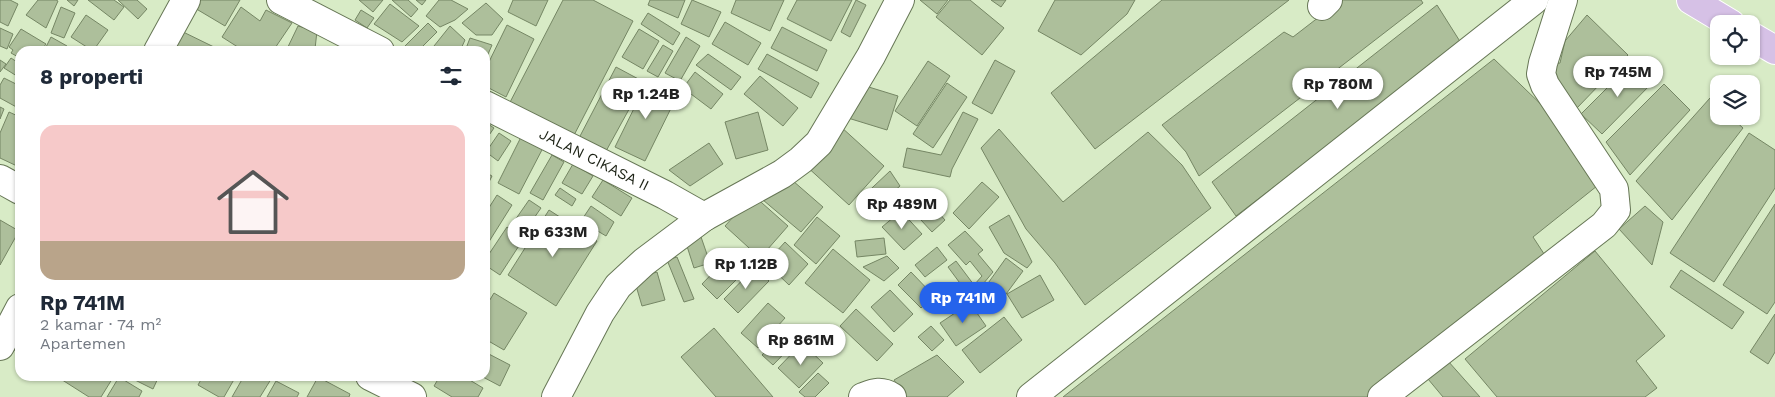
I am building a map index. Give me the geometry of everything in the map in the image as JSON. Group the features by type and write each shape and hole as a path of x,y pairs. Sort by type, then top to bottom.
{"main road":[{"path":"1691,0 1716,15"},
{"path":"1760,41 1775,50"}],"street":[{"path":"161,46 186,0"},
{"path":"281,0 370,46"},
{"path":"556,397 600,313 618,286 644,262 704,217 782,174 801,160 819,142 874,51 900,0"},
{"path":"1031,397 1534,0"},
{"path":"1382,397 1604,224 1616,210 1614,189 1545,85 1541,74 1563,0"},
{"name":"JALAN CIKASA II","path":"490,108 665,195 704,217"},
{"path":"0,179 15,187"},
{"path":"0,346 15,318"},
{"path":"380,381 412,397"},
{"path":"862,397 876,392 886,393 892,397"}],"building":[{"path":"0,0 10,0 18,4 8,26 0,22"},
{"path":"38,0 58,1 46,28 26,15"},
{"path":"67,0 78,0 74,6"},
{"path":"88,0 114,0 124,7 114,20"},
{"path":"118,0 137,0 147,9 138,19"},
{"path":"190,0 240,0 225,26 188,4"},
{"path":"359,0 383,0 373,12"},
{"path":"392,0 408,0 418,9 411,17"},
{"path":"416,0 426,0 422,5"},
{"path":"439,0 451,0 468,9 455,20 440,27 426,16"},
{"path":"513,0 548,0 536,26 508,12"},
{"path":"563,0 593,0 633,21 571,141 507,108"},
{"path":"650,0 685,0 678,18 648,5"},
{"path":"692,0 721,12 709,37 681,24"},
{"path":"736,0 784,0 770,31 731,13"},
{"path":"797,0 852,0 831,41 787,19"},
{"path":"856,0 866,5 850,37 841,32"},
{"path":"920,0 948,0 937,14"},
{"path":"950,0 970,0 1004,28 982,55 936,17"},
{"path":"991,0 1006,0 1001,7"},
{"path":"1055,0 1135,0 1127,14 1081,55 1038,31"},
{"path":"1162,0 1289,0 1095,149 1051,93"},
{"path":"1341,0 1421,0 1423,3 1199,176 1186,152 1162,125 1284,32 1293,37"},
{"path":"486,3 503,19 492,35 476,35 462,23"},
{"path":"390,4 419,26 402,42 374,24"},
{"path":"1437,5 1461,43 1236,216 1212,182"},
{"path":"61,7 75,13 64,38 51,33"},
{"path":"241,7 260,21 266,10 292,23 276,46 236,46 222,37"},
{"path":"361,10 374,18 367,28 355,20"},
{"path":"648,13 680,33 673,45 641,24"},
{"path":"86,15 108,30 97,46 85,46 71,37"},
{"path":"1587,15 1628,55 1577,108 1547,80 1549,65 1560,63 1565,41"},
{"path":"725,22 761,43 748,65 712,44"},
{"path":"428,23 437,32 423,46 405,46"},
{"path":"507,25 534,39 506,97 490,89 490,60"},
{"path":"298,26 317,31 315,46 288,46"},
{"path":"450,26 465,40 462,46 434,46"},
{"path":"782,27 827,50 817,71 771,48"},
{"path":"0,28 13,34 7,49 0,46"},
{"path":"175,28 212,46 166,46"},
{"path":"21,29 46,44 45,46 15,46 15,55 11,53 13,50 9,47"},
{"path":"639,29 659,41 643,69 622,57"},
{"path":"51,37 67,46 46,46"},
{"path":"686,37 700,46 680,81 665,73"},
{"path":"470,38 492,45 490,50 490,46 467,46"},
{"path":"663,45 673,51 658,77 647,71"},
{"path":"708,54 741,77 731,90 696,65"},
{"path":"767,54 819,83 811,98 758,69"},
{"path":"11,58 15,61 15,75 4,68"},
{"path":"1494,59 1551,114 1597,186 1533,237 1550,263 1379,397 1063,397"},
{"path":"0,60 6,64 0,72"},
{"path":"995,60 1015,71 992,114 972,103"},
{"path":"928,61 950,76 917,126 895,111"},
{"path":"1634,61 1654,81 1602,134 1581,114"},
{"path":"616,67 644,82 605,153 579,138"},
{"path":"695,72 723,94 711,109 683,88"},
{"path":"760,76 798,108 783,126 744,94"},
{"path":"4,78 15,84 15,106 0,98 0,85"},
{"path":"648,80 678,94 645,161 615,147"},
{"path":"947,83 967,97 933,148 913,134"},
{"path":"859,84 898,96 887,130 848,118"},
{"path":"1664,84 1690,110 1630,175 1606,142"},
{"path":"1710,98 1710,125 1740,125 1743,128 1672,220 1636,181"},
{"path":"0,107 4,109 0,119"},
{"path":"9,112 15,115 15,165 0,158 0,133"},
{"path":"758,112 768,150 736,159 725,122"},
{"path":"963,112 978,119 952,169 950,177 903,167 907,148 941,155"},
{"path":"490,125 494,128 490,134"},
{"path":"840,126 884,166 849,205 805,165"},
{"path":"999,129 1063,202 1148,132 1182,165 1211,208 1085,305 1055,263 1026,229 981,148"},
{"path":"499,133 511,141 498,161 490,155 490,146"},
{"path":"1749,133 1775,150 1775,188 1714,282 1670,253"},
{"path":"522,135 544,146 519,194 498,183"},
{"path":"709,143 723,164 690,186 669,170"},
{"path":"552,155 564,162 543,200 530,193"},
{"path":"573,164 593,176 582,194 562,183"},
{"path":"890,171 900,186 865,216 857,202"},
{"path":"785,174 823,207 801,232 763,200"},
{"path":"603,180 632,198 621,216 592,197"},
{"path":"982,182 999,197 969,229 953,213"},
{"path":"560,188 576,199 572,206 555,195"},
{"path":"497,195 512,205 490,240 490,206"},
{"path":"753,195 788,226 760,258 725,226"},
{"path":"923,195 945,220 932,232 909,207"},
{"path":"529,200 541,208 525,231 513,223"},
{"path":"1775,204 1775,302 1767,314 1723,285"},
{"path":"591,206 614,222 606,236 581,221"},
{"path":"1645,206 1663,222 1652,265 1619,229"},
{"path":"549,210 597,241 556,306 508,275"},
{"path":"901,211 922,234 904,250 882,227"},
{"path":"1009,215 1032,262 1027,268 1004,253 989,227"},
{"path":"817,217 840,236 816,264 794,245"},
{"path":"0,220 15,229 15,238 0,265"},
{"path":"507,227 524,238 500,275 490,268 490,252"},
{"path":"965,231 983,250 978,254 993,272 978,290 976,288 968,294 948,267 956,261 974,285 982,276 970,261 966,265 948,245"},
{"path":"700,234 710,263 694,268 685,240"},
{"path":"884,238 886,254 857,257 855,241"},
{"path":"785,242 808,264 789,285 766,263"},
{"path":"937,247 947,260 925,277 915,265"},
{"path":"833,249 870,280 843,313 805,283"},
{"path":"1595,251 1665,336 1636,361 1657,388 1645,397 1497,397 1465,359"},
{"path":"887,256 899,268 884,281 863,267"},
{"path":"677,257 694,299 684,302 667,260"},
{"path":"1006,258 1023,271 998,305 981,293"},
{"path":"743,259 751,265 717,299 702,284 725,260 736,265"},
{"path":"755,267 769,281 738,313 724,299"},
{"path":"1681,270 1744,312 1732,329 1670,287"},
{"path":"657,272 665,300 642,306 634,279"},
{"path":"911,272 934,296 921,308 898,285"},
{"path":"1040,275 1054,300 1022,318 1007,294"},
{"path":"890,290 913,314 894,332 871,307"},
{"path":"494,293 527,313 504,350 490,342 490,300"},
{"path":"768,303 785,318 758,348 741,333"},
{"path":"970,303 986,326 956,346 940,323"},
{"path":"856,309 893,344 877,361 840,326"},
{"path":"1775,314 1775,352 1768,364 1750,352"},
{"path":"1004,317 1022,340 980,373 962,350"},
{"path":"791,325 802,335 773,365 762,355"},
{"path":"15,326 15,351 4,343"},
{"path":"931,326 944,340 932,351 918,337"},
{"path":"714,328 773,397 716,397 681,357"},
{"path":"802,343 823,363 799,388 778,368"},
{"path":"490,355 510,365 500,386 490,381"},
{"path":"937,355 964,382 947,397 906,397 894,380"},
{"path":"1448,361 1480,397 1443,397 1428,379"},
{"path":"818,373 829,383 815,397 805,397 799,392"},
{"path":"64,381 111,381 101,397 89,397"},
{"path":"117,381 126,381 142,391 139,397 107,397"},
{"path":"137,381 157,381 153,389"},
{"path":"200,381 233,381 224,397 219,397 198,385"},
{"path":"241,381 270,381 260,397 232,397"},
{"path":"276,381 299,393 297,397 267,397"},
{"path":"316,381 326,381 350,394 349,397 307,397"},
{"path":"437,381 471,381 483,388 478,397 452,397 434,386"}]}
